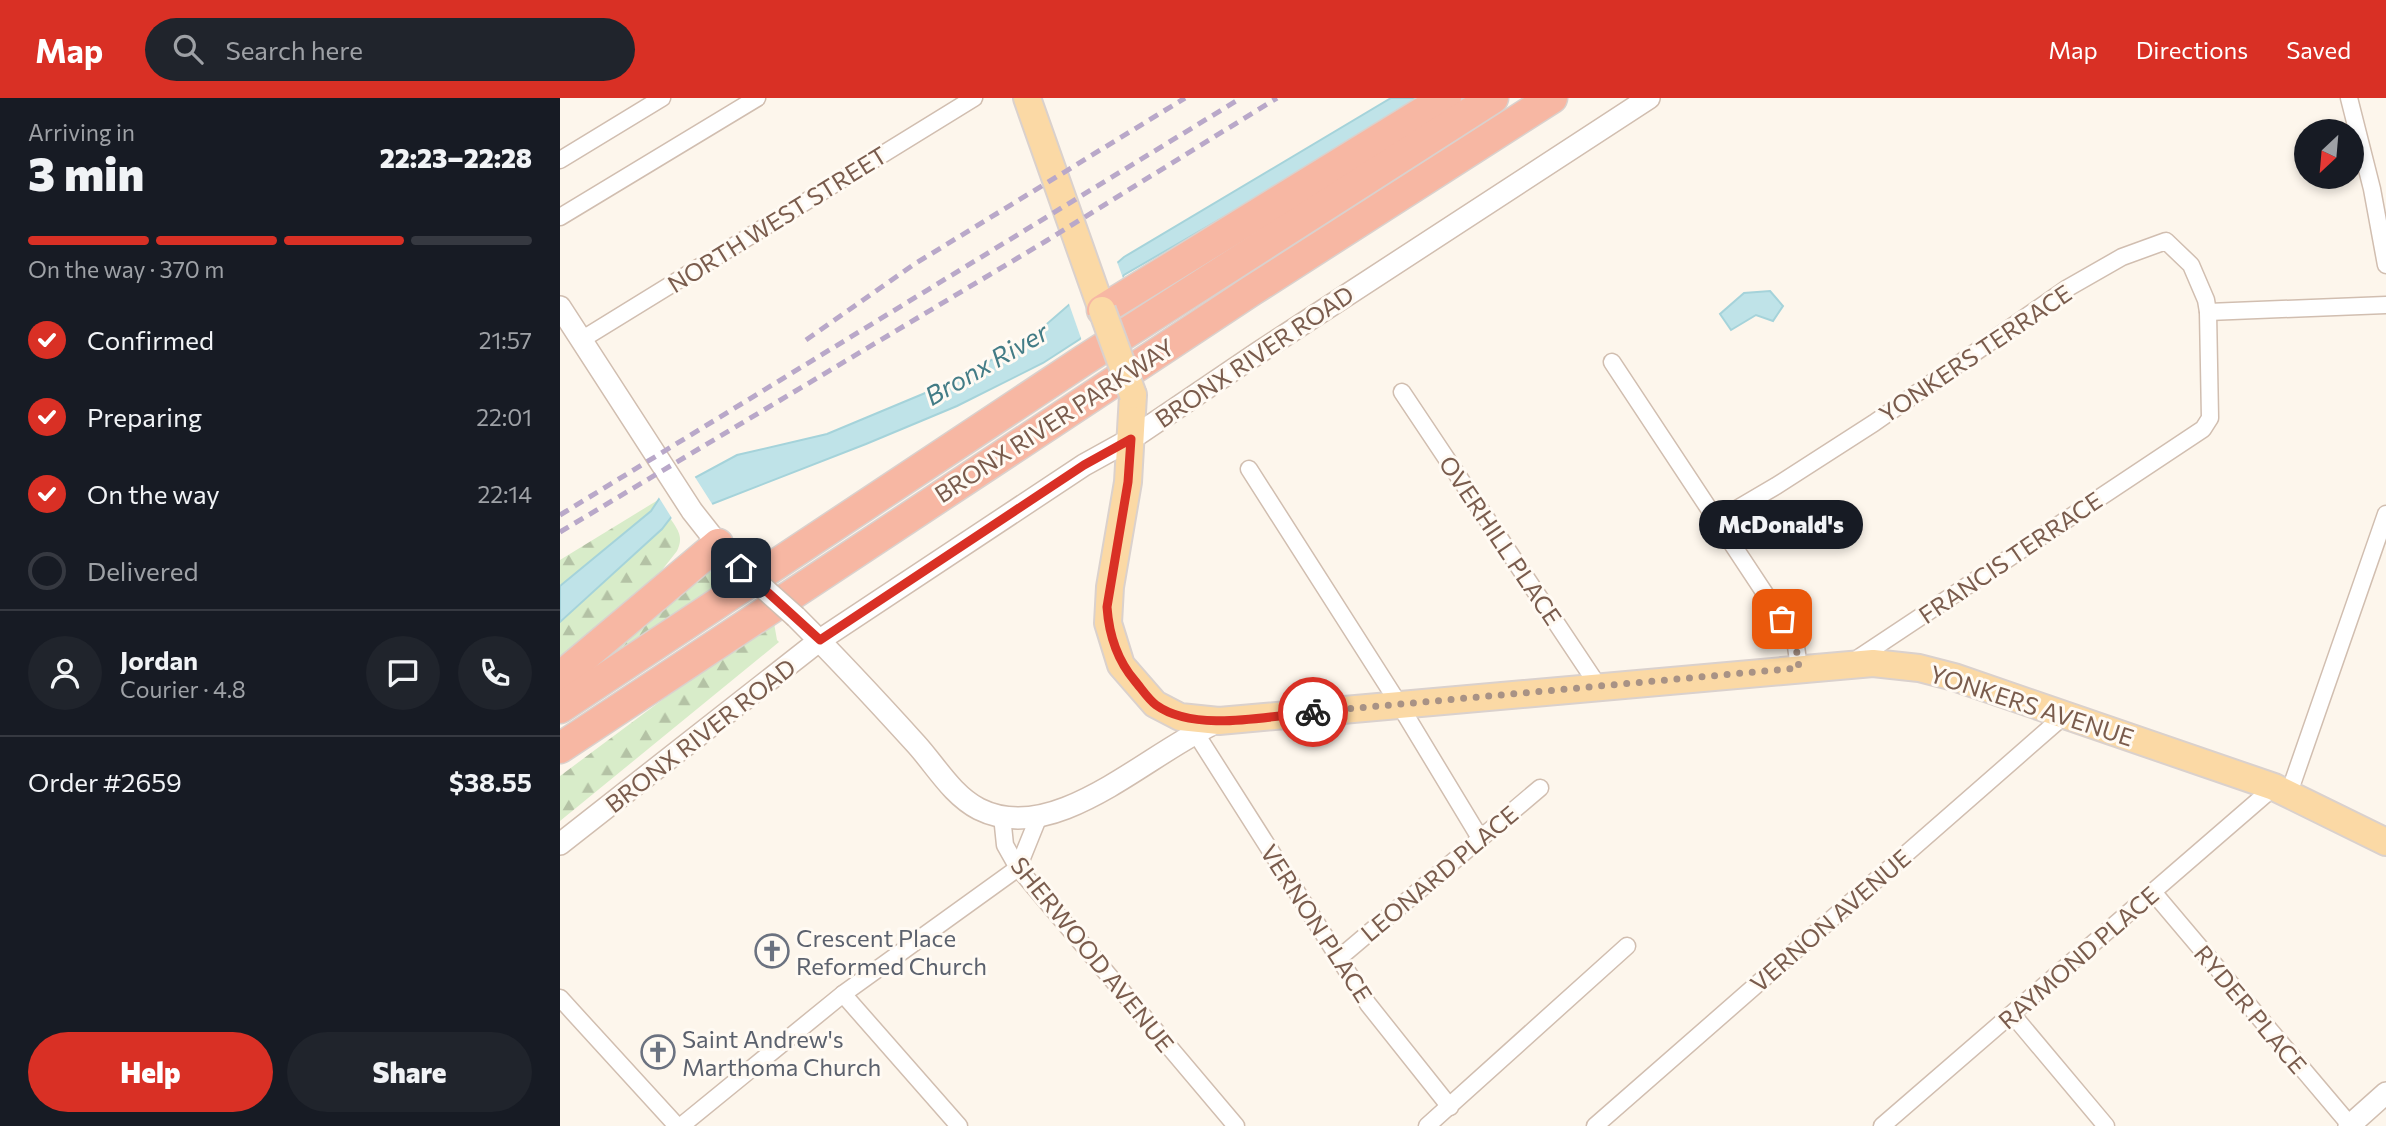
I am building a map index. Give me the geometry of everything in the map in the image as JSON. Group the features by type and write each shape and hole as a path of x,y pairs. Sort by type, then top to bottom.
{"highway":[{"path":"1102,310 1446,98"},
{"name":"BRONX RIVER PARKWAY","path":"560,708 1126,333 1493,98"},
{"name":"BRONX RIVER PARKWAY","path":"560,748 1195,328 1552,98"},
{"path":"560,677 718,544"}],"main road":[{"name":"YONKERS AVENUE","path":"1027,98 1133,395 1128,482 1110,587 1108,623 1121,665 1155,704 1180,717 1207,726 1399,704 1799,668 1887,663 1954,677 2281,790 2386,842"}],"street":[{"path":"560,160 662,98"},
{"path":"560,217 757,98"},
{"name":"NORTH WEST STREET","path":"581,340 974,98"},
{"name":"BRONX RIVER ROAD","path":"560,844 820,640 1649,98"},
{"path":"2349,98 2372,189 2386,265"},
{"name":"YONKERS TERRACE","path":"1718,520 1831,451 2066,289 2122,257 2166,242 2191,265 2206,300 2208,312"},
{"path":"2208,312 2386,305"},
{"path":"560,307 698,519 718,544 820,640 918,746 959,795 979,809 1018,819 1066,808 1097,794 1207,726"},
{"name":"FRANCIS TERRACE","path":"1849,664 2203,429 2210,418 2208,312"},
{"path":"1612,362 1795,639 1799,668"},
{"name":"OVERHILL PLACE","path":"1402,393 1599,687"},
{"path":"1249,468 1399,704 1480,838"},
{"path":"2281,790 2386,514"},
{"name":"VERNON AVENUE","path":"1595,1126 2066,715"},
{"name":"VERNON PLACE","path":"1207,726 1338,959 1368,1004 1450,1107"},
{"name":"LEONARD PLACE","path":"1338,959 1539,788"},
{"name":"RAYMOND PLACE","path":"1882,1126 2153,892 2281,790"},
{"name":"SHERWOOD AVENUE","path":"1002,816 1005,845 1018,868 1236,1126"},
{"path":"560,998 679,1126 843,994 1018,868 1039,816"},
{"name":"RYDER PLACE","path":"2153,892 2350,1126"},
{"path":"1427,1126 1627,946"},
{"path":"843,994 959,1126"},
{"path":"2012,1014 2106,1126"},
{"path":"2350,1126 2386,1093"}],"green space":[{"path":"658,500 651,511 560,586 560,560"},
{"path":"670,518 680,538 677,551 647,589 560,664 560,622 662,529"},
{"path":"699,573 717,574 724,581 606,659 603,655"},
{"path":"774,623 779,642 560,821 560,776 666,697"}],"water":[{"name":"Bronx River","path":"1391,98 1422,98 1331,155 1124,275 1080,339 1043,363 957,406 866,444 712,504 676,511 662,529 560,622 560,586 651,511 661,496 737,455 827,434 930,391 1025,343 1124,257"},
{"path":"1770,291 1783,306 1773,321 1756,315 1731,330 1720,314 1744,293"}],"pier":[{"path":"1116,259 1124,281 1082,341 1068,301"},
{"path":"693,474 714,507 678,514 673,520 658,496"}],"railway":[{"path":"806,340 913,265 1185,98"},
{"path":"560,515 1241,98"},
{"path":"560,532 1046,241 1277,98"}],"way so far":[{"path":"1313,712 1799,668 1795,639 1782,619"}],"place":[{"name":"McDonald's","path":"1782,619"},
{"name":"Crescent Place Reformed Church","path":"772,951"},
{"name":"Saint Andrew's Marthoma Church","path":"658,1052"}],"route":[{"path":"741,568 820,640 1084,465 1131,439 1128,482 1107,607 1108,623 1121,665 1155,704 1180,717 1219,721 1313,712"}]}
